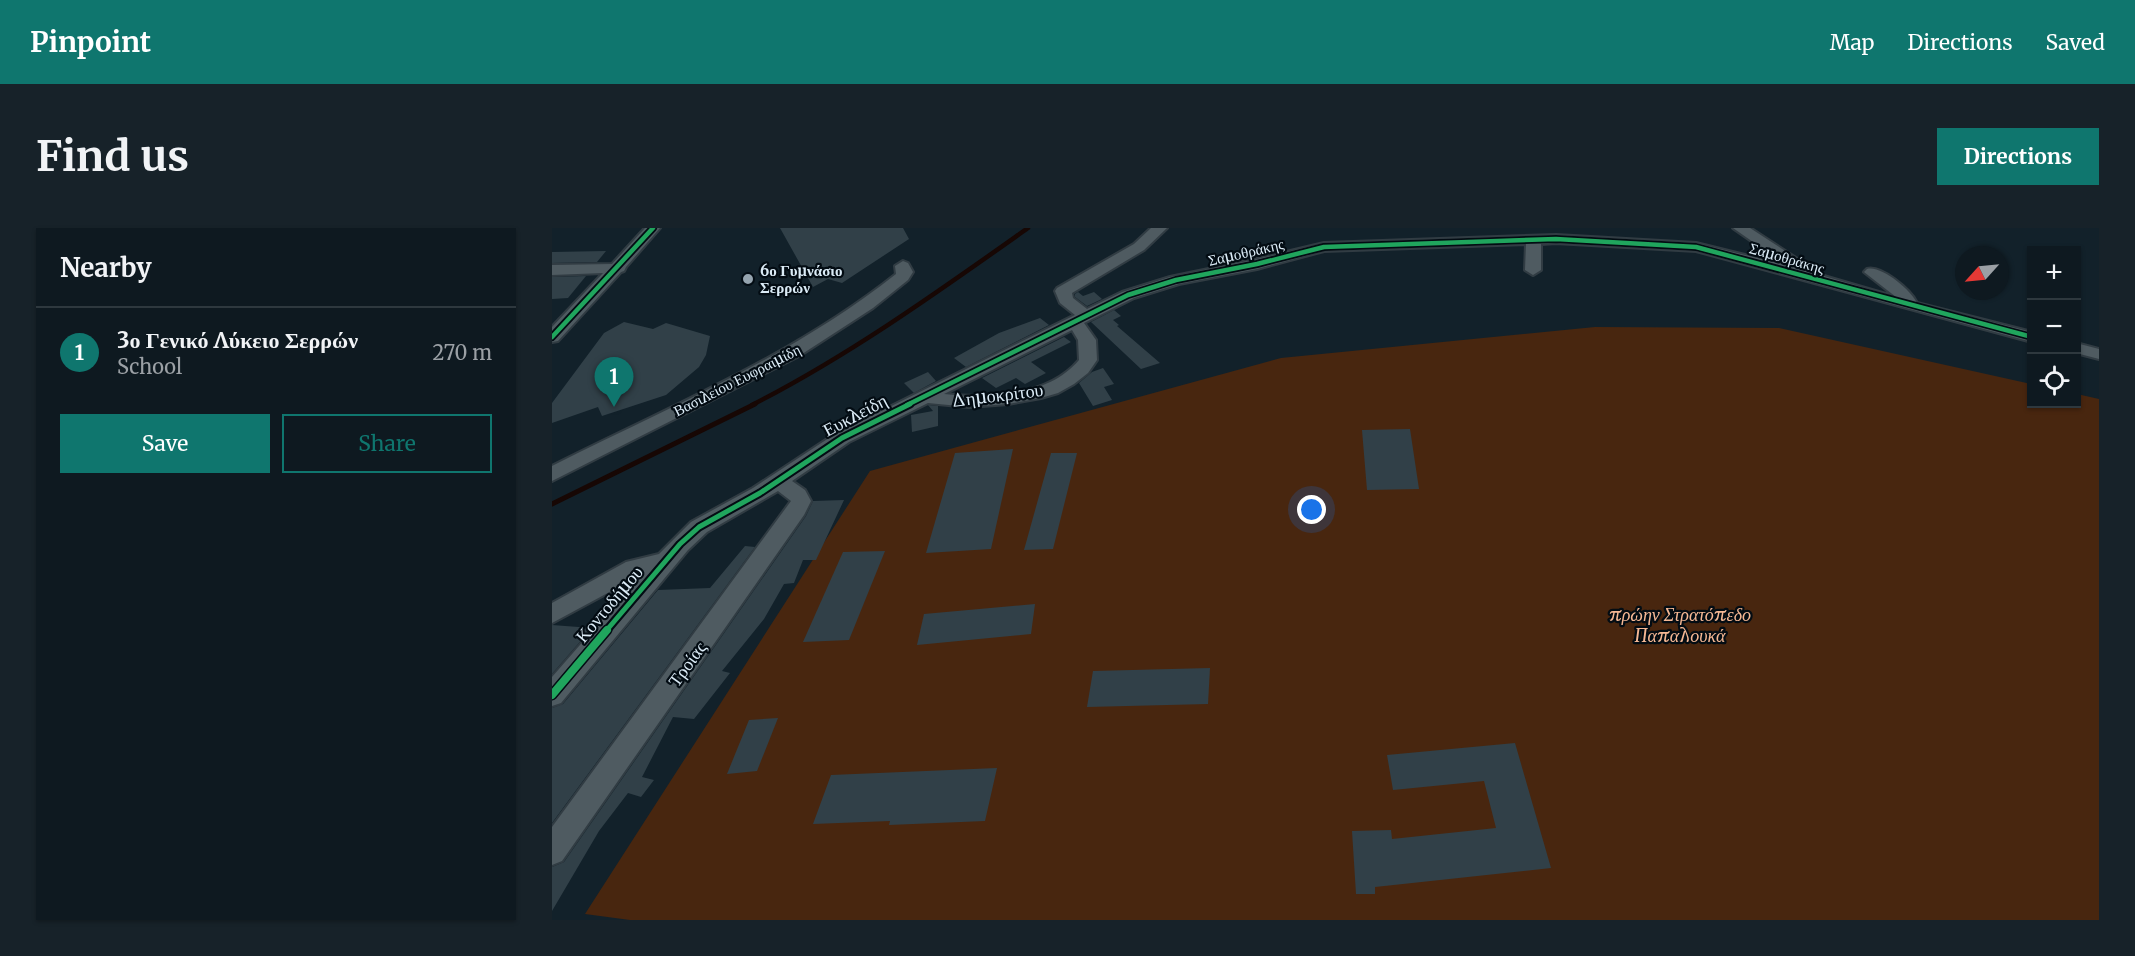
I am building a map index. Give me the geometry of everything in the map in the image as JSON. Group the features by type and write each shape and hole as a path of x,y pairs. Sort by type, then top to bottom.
{"street":[{"path":"552,337 619,268 653,228"},
{"path":"1079,318 1066,300 1063,291 1139,247 1160,228"},
{"path":"1740,228 1777,260"},
{"name":"Σαμοθράκης","path":"1079,318 1149,286 1257,264 1315,248 1380,243 1570,239 1696,248 1777,260 1816,278 1911,306 2027,336"},
{"path":"1533,270 1534,240"},
{"name":"Βασιλείου Ευφραιμίδη","path":"552,474 793,352 867,305 892,286 905,272 903,266"},
{"path":"552,270 619,268"},
{"path":"1872,272 1903,294 1911,306"},
{"name":"Ευκλείδη","path":"667,560 699,527 778,481 835,442 1079,318"},
{"name":"Δημοκρίτου","path":"925,396 942,402 990,400 1034,394 1056,387 1080,370 1088,360 1087,340 1079,318"},
{"path":"2081,349 2099,354"},
{"name":"Τροίας","path":"552,851 797,510 801,501 798,495 778,481"},
{"path":"552,614 628,571 651,562 667,560"},
{"name":"Κοντοδήμου","path":"552,695 667,560"}],"green space":[{"name":"πρώην Στρατόπεδο Παπαλουκά","path":"1595,327 1779,328 2027,383 2027,408 2081,408 2081,395 2099,399 2099,920 630,920 585,914 870,471 1281,358"}],"building":[{"path":"780,228 903,228 909,239 842,283 828,279 813,287"},
{"path":"606,251 597,262 552,263 552,252"},
{"path":"586,276 568,298 552,299 552,277"},
{"path":"1078,292 1083,296 1094,292 1102,299 1087,306 1075,297"},
{"path":"1114,310 1121,316 1113,320 1119,325 1117,326 1160,363 1141,369 1091,322"},
{"path":"1040,318 1049,325 966,367 954,358 999,333"},
{"path":"624,322 653,329 666,323 710,336 706,355 699,367 666,395 602,416 598,407 552,423 552,403 604,333"},
{"path":"1064,337 1071,342 1031,362 1046,373 1025,384 1016,378 996,388 982,378"},
{"path":"1103,368 1114,384 1104,387 1112,400 1093,406 1079,383 1092,372"},
{"path":"928,372 936,381 914,393 904,383"},
{"path":"928,405 938,406 938,426 912,432 911,415 933,411"},
{"path":"1410,429 1419,489 1367,490 1362,430"},
{"path":"1013,449 991,549 926,553 955,453"},
{"path":"1051,453 1077,453 1053,549 1024,550"},
{"path":"844,500 816,560 803,560 794,583 784,584 764,619 722,671 730,673 694,719 673,717 642,777 654,780 641,797 628,793 599,831 552,911 552,867 564,862 806,516 813,501"},
{"path":"745,546 755,547 552,823 552,708 563,704 658,590 710,588"},
{"path":"885,551 849,640 803,642 843,552"},
{"path":"1035,604 1031,634 917,645 924,614"},
{"path":"552,625 592,628 552,674"},
{"path":"1210,668 1208,704 1087,707 1093,671"},
{"path":"778,718 757,771 727,774 749,720"},
{"path":"1515,743 1551,868 1375,887 1375,894 1356,894 1352,831 1391,830 1392,839 1496,828 1484,781 1393,790 1387,755"},
{"path":"997,768 985,821 889,825 890,821 813,824 831,775"}],"waterway":[{"path":"752,405 859,344 1028,228"},
{"path":"552,504 755,404"}],"cycle path":[{"path":"552,337 653,228"},
{"path":"552,695 680,544 699,527 760,493 842,438 1128,295 1176,280 1257,264 1324,247 1556,239 1696,247 2027,336"}],"place":[{"name":"6ο Γυμνάσιο Σερρών","path":"748,279"},
{"name":"3ο Γενικό Λύκειο Σερρών","path":"614,407"}]}
